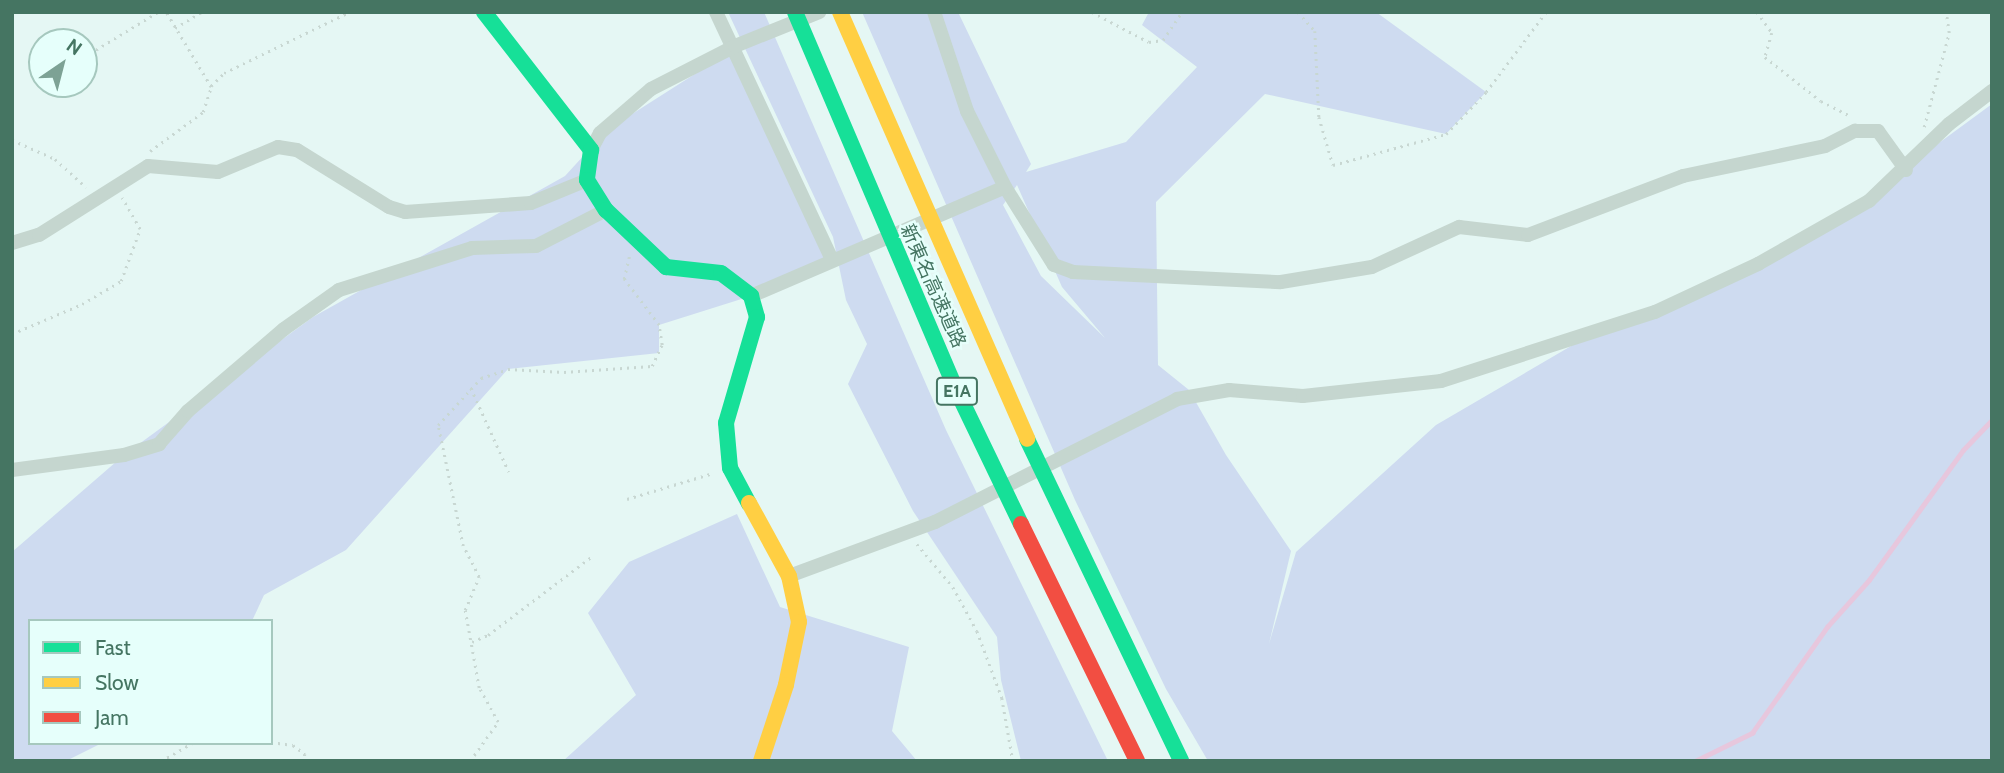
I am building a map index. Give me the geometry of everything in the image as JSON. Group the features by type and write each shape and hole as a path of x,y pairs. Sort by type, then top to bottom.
{"main road":[{"path":"484,12 591,150 587,180 606,210 666,267 721,273 751,296 757,317 726,423 730,468 789,576 799,622 786,685 761,761"},
{"name":"新東名高速道路","path":"795,12 954,385 1137,761"},
{"name":"新東名高速道路","path":"840,12 992,365 1181,761"}],"street":[{"path":"716,12 741,44 838,258"},
{"path":"591,150 600,133 651,89 741,44 819,12"},
{"path":"934,12 968,111 1005,187 1054,265 1073,272 1281,282 1372,267 1459,227 1528,236 1683,176 1825,146 1855,131 1878,131 1906,170"},
{"path":"789,576 935,522 1177,399 1229,390 1303,396 1441,381 1698,295 1869,201 1906,170 1949,124 1992,91"},
{"path":"12,243 40,235 97,196 148,166 218,172 278,147 297,150 389,207 405,212 531,203 587,180"},
{"path":"751,296 1005,187"},
{"path":"12,470 124,454 159,444 188,411 284,329 339,290 472,248 536,246 606,210"}],"path":[{"path":"98,48 158,12"},
{"path":"166,12 211,87"},
{"path":"176,28 202,12"},
{"path":"144,155 203,112 211,87 224,73 349,12"},
{"path":"1092,12 1149,42 1163,40 1182,12"},
{"path":"1298,12 1315,31 1319,117 1334,165 1446,134 1486,92 1546,12"},
{"path":"1758,12 1772,33 1765,57 1821,101 1855,119"},
{"path":"1922,133 1949,33 1946,12"},
{"path":"12,140 55,159 97,196"},
{"path":"12,334 82,304 121,281 140,229 115,186"},
{"path":"471,761 498,722 478,688 465,610 479,577 463,546 438,425 481,378 508,369 564,372 652,366 662,345 659,325 624,279 633,237"},
{"path":"471,388 509,472"},
{"path":"627,499 730,468"},
{"path":"908,534 953,587 977,631 1002,698 1013,761"},
{"path":"470,643 488,635 591,558"},
{"path":"273,742 293,746 305,754 304,761"},
{"path":"161,761 189,745"}],"shaded area":[{"path":"728,12 764,12 946,430 1108,761 1021,761 1001,680 997,637 913,511 848,384 867,344 846,300 833,237"},
{"path":"862,12 958,12 1031,164 1026,172 1126,142 1197,67 1142,25 1149,12 1376,12 1486,92 1446,134 1265,94 1156,202 1158,365 1189,390 1226,455 1291,551 1269,644 1296,552 1436,425 1590,335 1785,256 1992,104 1992,761 1208,761 1166,689 1075,500","holes":["1017,185 1062,287 1105,338 1041,276 1003,205"]},
{"path":"731,51 832,260 751,296 659,325 659,353 508,369 346,550 264,595 253,619 28,619 28,745 98,745 66,761 12,761 12,552 124,455 313,317 565,176 607,130"},
{"path":"737,514 780,607 909,647 892,731 917,761 563,761 636,695 588,613 629,562"}],"waterway":[{"path":"1695,761 1752,733 1827,627 1869,580 1963,450 1992,420"}],"traffic: fast":[{"path":"484,12 591,150 587,180 606,210 666,267 721,273 751,296 757,317 726,423 730,468 749,503"},
{"path":"795,12 954,385 1021,524"},
{"path":"1027,439 1181,761"}],"traffic: slow":[{"path":"840,12 1027,439"},
{"path":"749,503 789,576 799,622 786,685 761,761"}],"traffic: jam":[{"path":"1021,524 1137,761"}]}
